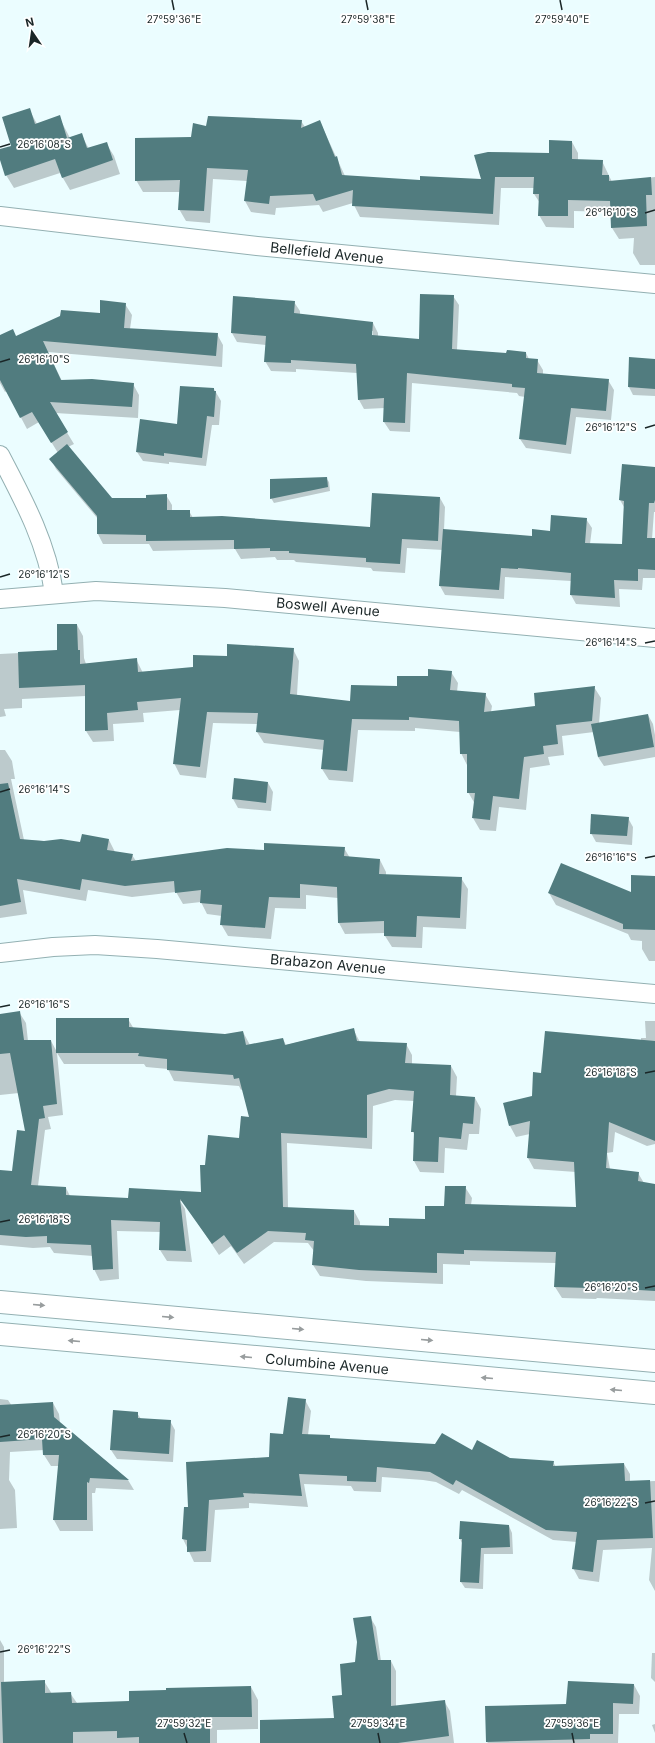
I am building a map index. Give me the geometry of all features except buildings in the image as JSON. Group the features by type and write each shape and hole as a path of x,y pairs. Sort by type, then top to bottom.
{"main road":[{"path":"0,1302 655,1361"},
{"path":"107,1344 110,1312"},
{"name":"Columbine Avenue","path":"0,1334 655,1394"},
{"path":"548,1384 552,1351"}],"street":[{"name":"Bellefield Avenue","path":"0,216 257,246 655,284"},
{"path":"0,455 31,516 40,538 52,579 54,593"},
{"name":"Boswell Avenue","path":"0,599 54,593 96,591 225,598 655,638"},
{"name":"Brabazon Avenue","path":"0,953 53,947 95,945 157,948 655,994"}]}
